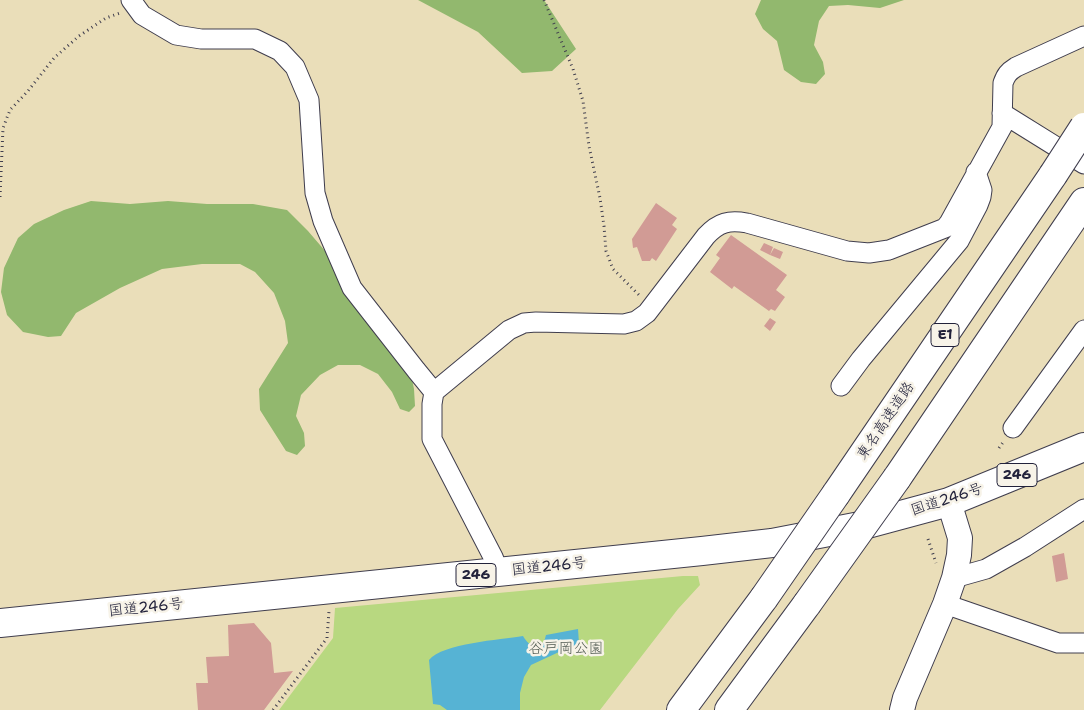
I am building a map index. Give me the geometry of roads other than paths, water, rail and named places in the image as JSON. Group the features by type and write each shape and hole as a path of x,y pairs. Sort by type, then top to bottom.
{"highway":[{"name":"東名高速道路","path":"681,710 764,598 836,494 1084,127"},
{"path":"729,710 897,478 1084,202"},
{"name":"国道246号","path":"0,623 702,552 772,543 860,526 949,502 1084,447"}],"main road":[{"path":"902,710 905,698 945,604 945,571 959,555 960,538 949,502"}],"street":[{"path":"134,4 142,15 176,35 201,39 255,39 280,51 295,67 309,100 315,193 323,221 352,288 434,392"},
{"path":"499,572 432,439 434,392 509,330 524,323 630,324 641,318 652,307 711,230 723,223 731,221 754,224 859,253 879,252 898,247 945,228 1000,132 1002,127 1003,84 1008,72 1084,36"},
{"path":"1002,113 1084,164"},
{"path":"841,386 861,359 959,241 981,197 982,190 976,172"},
{"path":"1013,428 1084,330"},
{"path":"945,571 986,569 1025,547 1084,509"},
{"path":"945,604 1058,643 1084,643"}],"water":[{"path":"578,629 578,648 559,652 531,665 524,677 520,693 520,710 447,710 440,705 433,704 429,660 436,654 459,646 523,636 530,644 537,645 544,642 546,635"}],"park label":[{"name":"谷戸岡公園","path":"566,649"}]}
